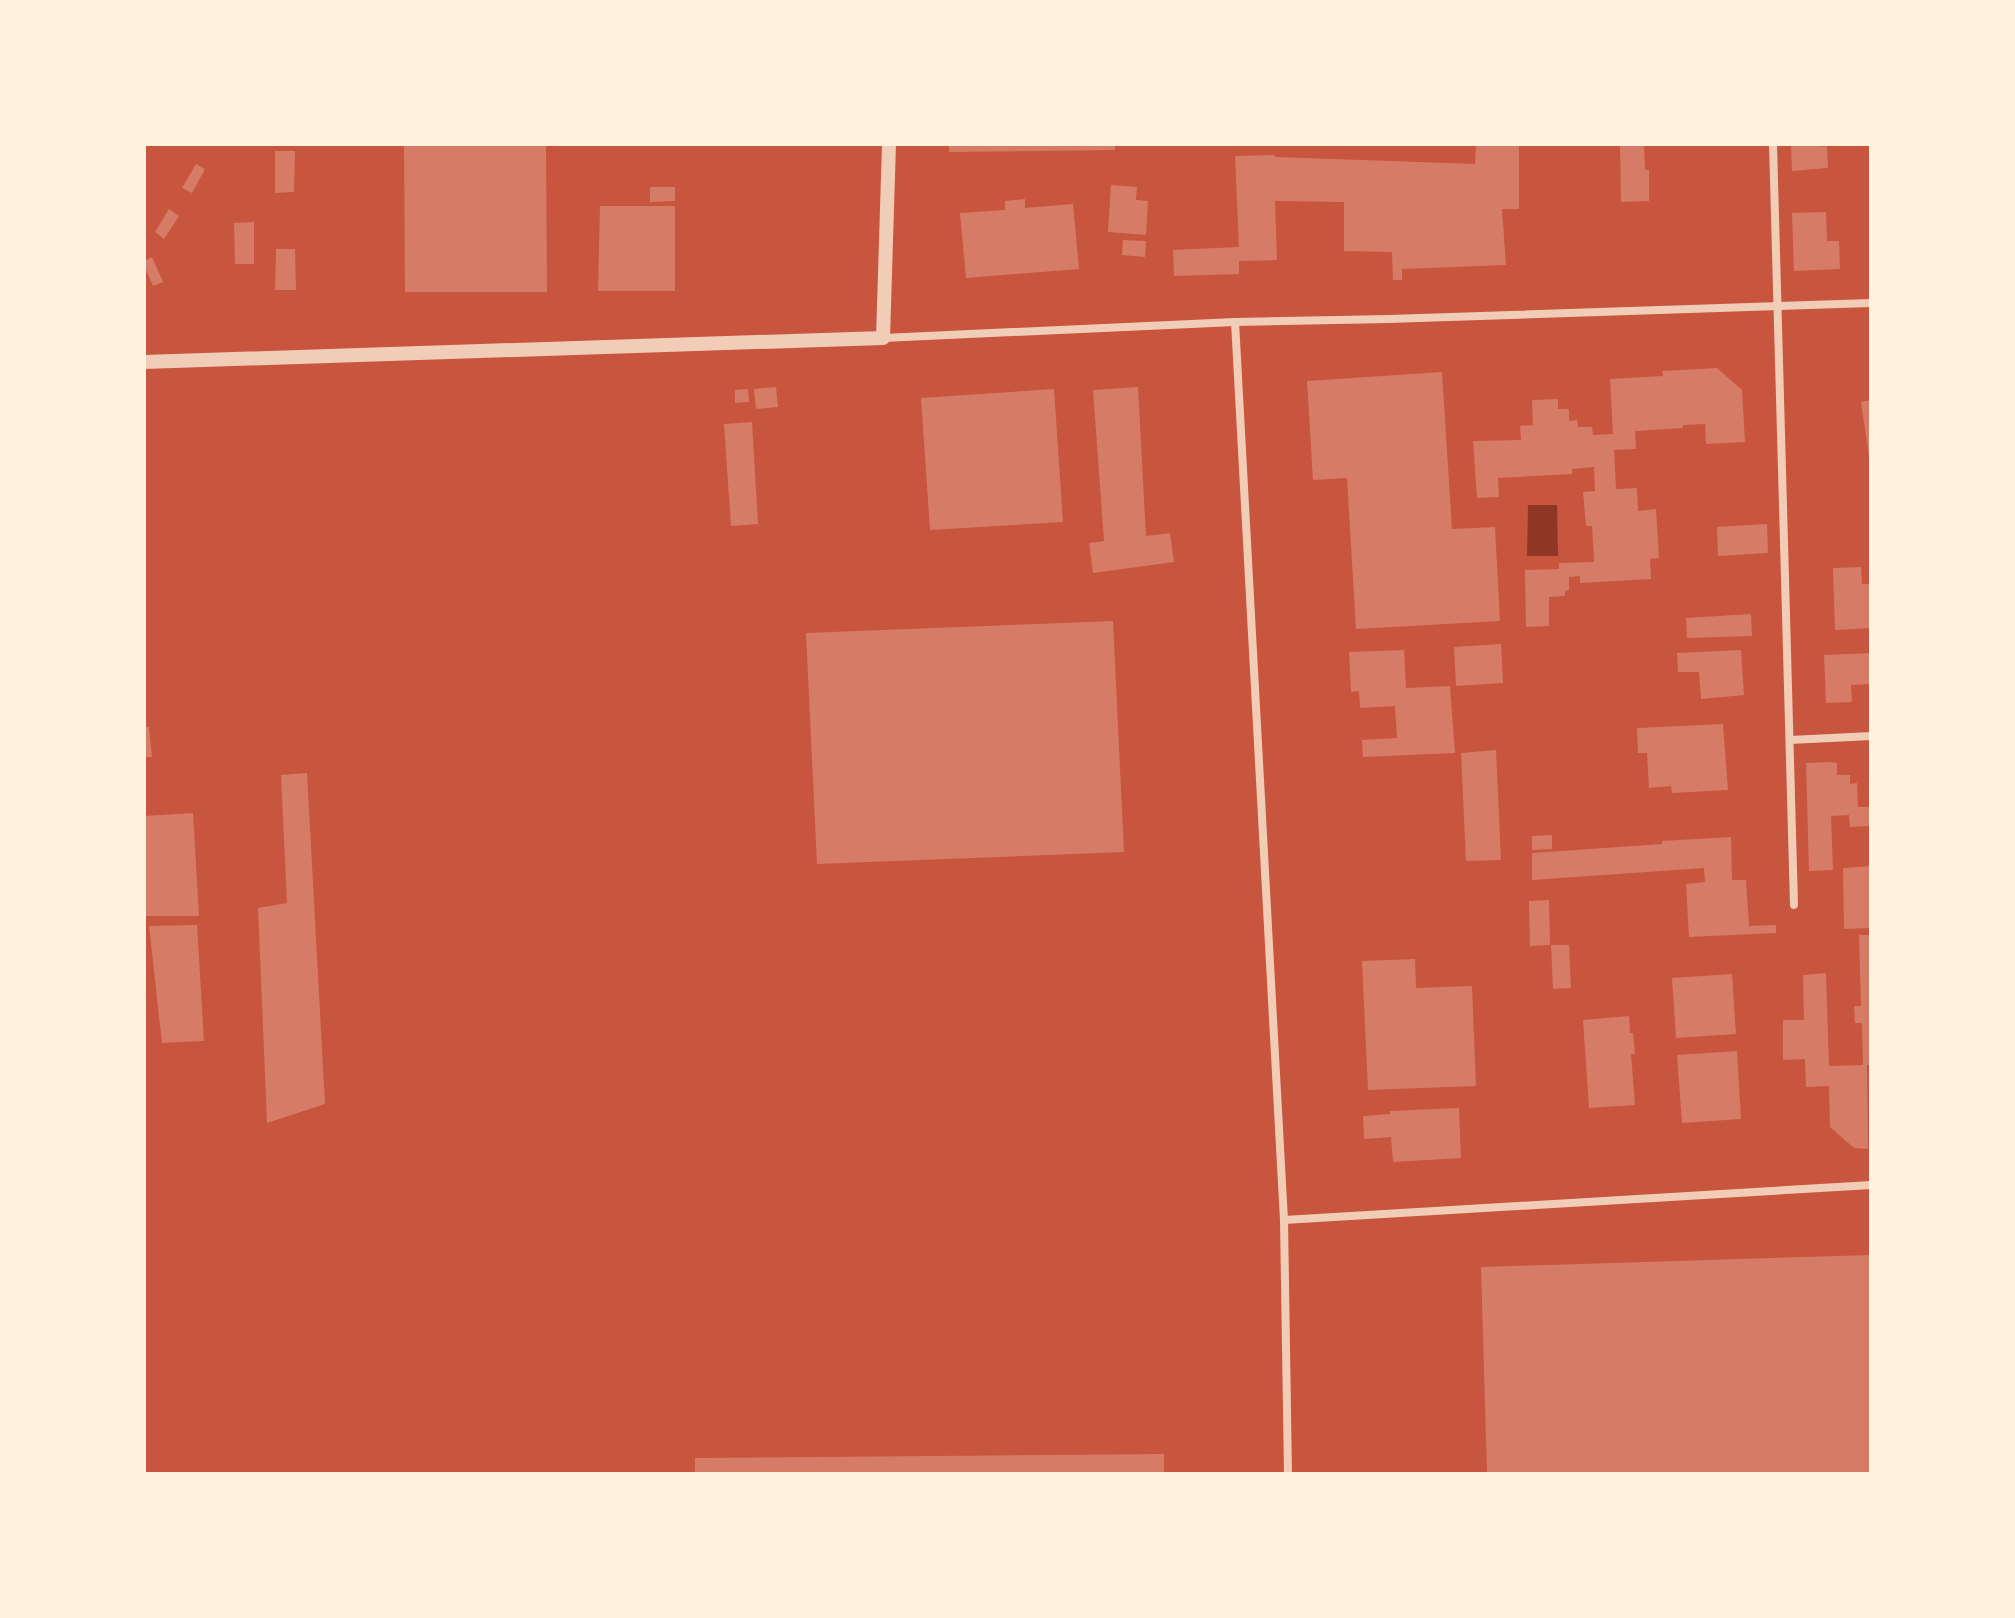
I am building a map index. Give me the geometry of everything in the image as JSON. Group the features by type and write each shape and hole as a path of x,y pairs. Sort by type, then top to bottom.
{"street":[{"path":"883,338 889,144"},
{"path":"1773,144 1794,905"},
{"path":"144,362 883,338 1235,322 1871,303"},
{"path":"1235,322 1284,1220 1288,1474"},
{"path":"1790,740 1871,736"},
{"path":"1284,1220 1871,1185"}],"shaded area":[{"path":"1528,505 1557,505 1558,556 1527,556"}],"building":[{"path":"404,144 546,144 547,292 405,292"},
{"path":"949,144 1115,144 1115,150 949,152"},
{"path":"1476,144 1519,144 1519,209 1502,209 1506,265 1402,269 1402,280 1393,280 1392,252 1344,251 1344,202 1275,201 1277,260 1239,261 1239,274 1174,276 1173,250 1239,247 1235,156 1475,164"},
{"path":"1620,144 1644,144 1645,170 1649,170 1649,201 1621,202"},
{"path":"1791,144 1827,146 1828,168 1792,171"},
{"path":"275,151 295,151 294,192 275,193"},
{"path":"196,164 205,169 192,193 182,188"},
{"path":"1111,185 1137,187 1136,200 1148,201 1146,235 1108,232"},
{"path":"650,187 675,187 675,201 650,202"},
{"path":"1025,199 1025,208 1073,204 1079,269 966,278 960,213 1005,210 1005,201"},
{"path":"600,206 675,206 675,291 598,291"},
{"path":"169,209 179,216 164,239 155,232"},
{"path":"1826,212 1827,241 1839,241 1840,269 1794,271 1792,213"},
{"path":"254,222 254,264 235,264 234,223"},
{"path":"1123,240 1146,241 1145,257 1122,255"},
{"path":"276,249 295,249 296,290 275,290"},
{"path":"152,257 163,282 153,286 144,265 144,261"},
{"path":"1717,368 1742,390 1745,442 1706,444 1705,424 1683,425 1683,428 1635,431 1636,449 1614,450 1616,489 1637,488 1638,511 1656,509 1659,558 1650,559 1651,579 1580,583 1580,576 1569,577 1569,590 1565,591 1565,596 1549,597 1549,626 1526,627 1525,570 1559,569 1559,563 1594,562 1592,526 1586,526 1583,492 1595,491 1594,467 1572,469 1572,474 1498,478 1499,497 1477,498 1473,441 1521,440 1520,426 1533,425 1532,400 1558,399 1558,409 1569,409 1569,421 1577,420 1578,427 1592,427 1593,435 1613,434 1610,379 1663,376 1662,371"},
{"path":"1442,372 1452,529 1495,527 1500,621 1356,629 1347,478 1313,480 1307,381"},
{"path":"776,387 778,407 756,409 754,389"},
{"path":"1138,387 1146,536 1170,533 1174,562 1093,573 1089,543 1104,541 1093,390"},
{"path":"748,389 749,402 735,403 735,390"},
{"path":"1054,389 1063,522 930,530 921,398"},
{"path":"1871,400 1871,456 1869,456 1861,402"},
{"path":"752,422 758,524 731,526 724,424"},
{"path":"1767,524 1768,553 1718,556 1717,527"},
{"path":"1861,567 1862,584 1871,584 1871,628 1835,630 1833,568"},
{"path":"1751,614 1752,636 1687,638 1686,618"},
{"path":"1113,621 1124,852 817,864 806,633"},
{"path":"1501,644 1503,683 1456,686 1454,647"},
{"path":"1404,650 1406,688 1450,686 1455,753 1363,757 1362,740 1397,738 1395,706 1360,708 1359,691 1351,692 1349,652"},
{"path":"1741,650 1744,695 1701,699 1699,672 1678,672 1677,653"},
{"path":"1871,653 1871,684 1851,685 1852,702 1826,703 1824,655"},
{"path":"1723,724 1728,790 1672,793 1671,786 1649,788 1647,753 1638,753 1637,728"},
{"path":"144,727 149,727 152,757 144,757"},
{"path":"1496,750 1501,860 1466,861 1461,753"},
{"path":"1806,763 1837,763 1837,775 1850,775 1850,784 1857,783 1858,807 1871,807 1871,826 1850,827 1849,815 1831,816 1833,870 1809,871"},
{"path":"307,773 325,1104 267,1123 258,908 287,903 281,775"},
{"path":"193,813 199,916 144,916 144,816"},
{"path":"1552,835 1552,849 1532,850 1532,836"},
{"path":"1731,837 1732,880 1746,880 1749,926 1776,925 1776,933 1689,937 1686,884 1705,882 1704,868 1532,880 1532,853"},
{"path":"1871,866 1871,928 1844,929 1843,868"},
{"path":"1549,900 1550,945 1530,946 1529,901"},
{"path":"197,925 204,1041 162,1043 149,926"},
{"path":"1859,935 1871,935 1868,1149 1854,1148 1830,1127 1829,1086 1806,1087 1805,1059 1783,1060 1783,1020 1804,1020 1803,975 1826,973 1829,1066 1863,1065 1862,1023 1855,1023 1854,1006 1861,1006"},
{"path":"1551,945 1569,945 1571,988 1553,989"},
{"path":"1415,959 1416,988 1472,986 1476,1086 1368,1090 1362,961"},
{"path":"1732,974 1736,1034 1676,1038 1672,978"},
{"path":"1629,1016 1635,1054 1631,1054 1635,1105 1589,1108 1583,1020"},
{"path":"1737,1051 1741,1119 1682,1123 1677,1055"},
{"path":"1459,1108 1461,1158 1393,1162 1391,1137 1364,1139 1363,1116 1390,1114 1390,1111"},
{"path":"1871,1255 1871,1474 1487,1474 1481,1267"},
{"path":"1164,1454 1164,1474 695,1474 695,1458"}]}
